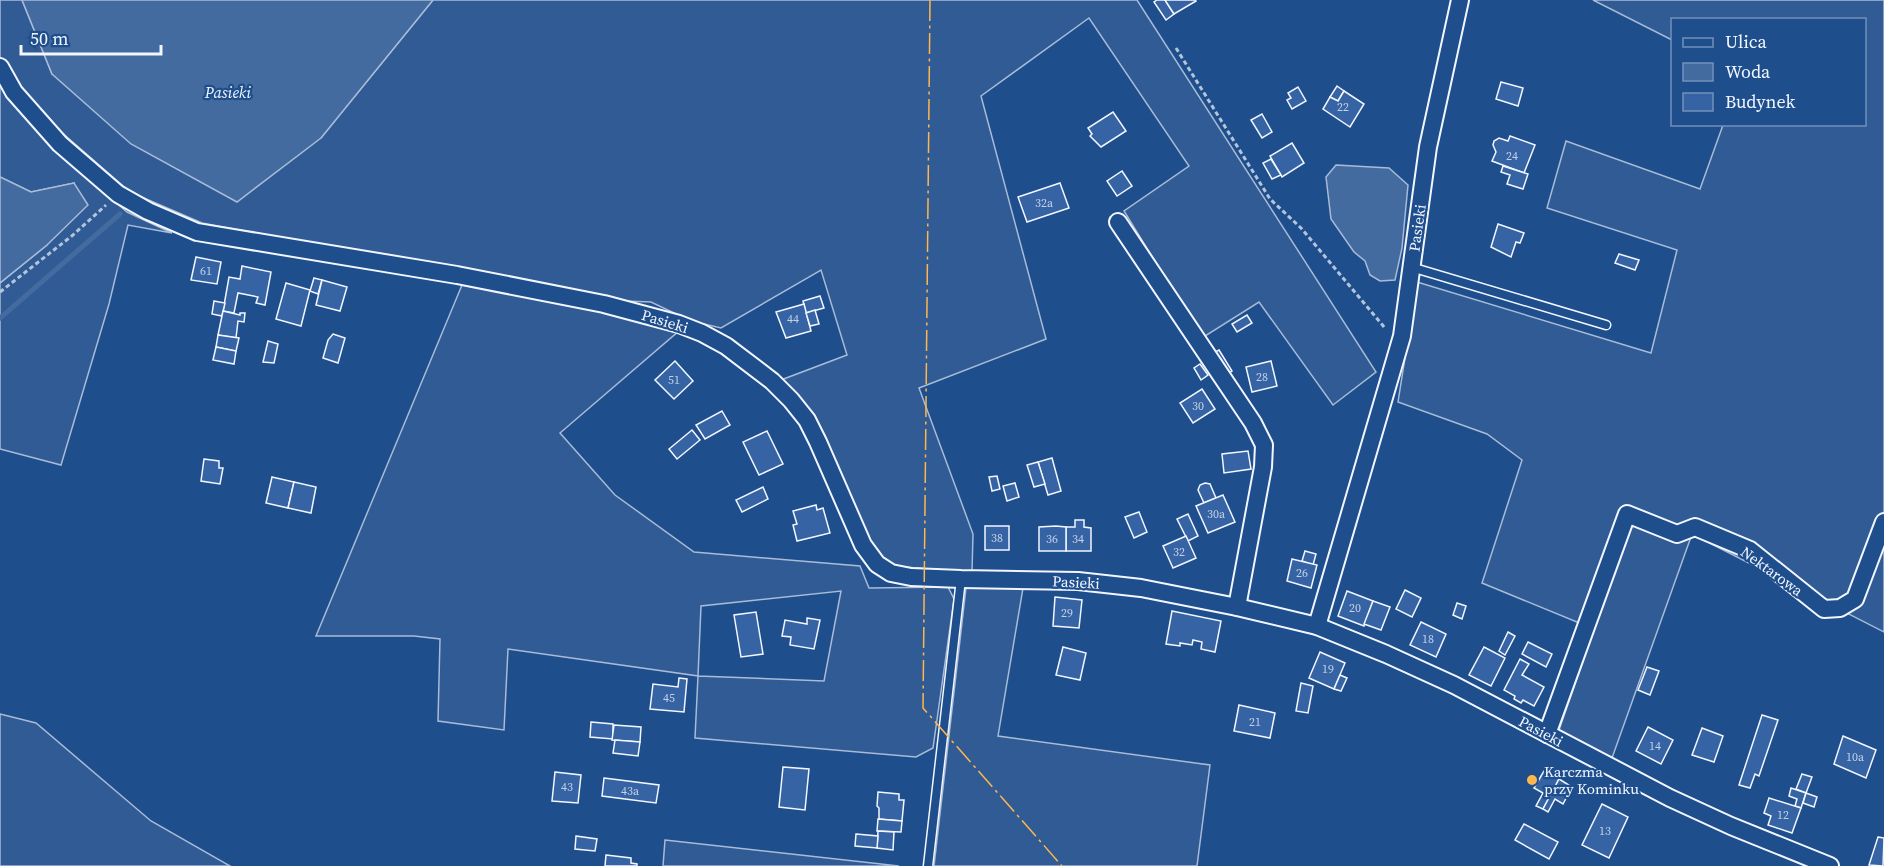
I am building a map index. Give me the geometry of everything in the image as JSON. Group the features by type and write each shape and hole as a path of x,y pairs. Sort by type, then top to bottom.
{"street":[{"name":"Pasieki","path":"1317,626 1400,341 1428,147 1460,0"},
{"name":"Pasieki","path":"0,67 14,92 60,144 118,194 148,211 196,232 457,275 604,304 679,324 726,346 772,381 791,399 807,420 819,442 863,545 877,564 891,573 911,577 1078,581 1141,588 1317,626 1454,685 1670,798 1731,826 1830,866"},
{"path":"1118,222 1253,423 1264,445 1263,467 1237,607"},
{"name":"Nektarowa","path":"1547,734 1628,514 1677,534 1695,527 1750,550 1824,609 1840,608 1855,599 1884,522"}],"lane":[{"path":"1411,267 1606,325"},
{"path":"928,866 961,579"}],"path":[{"path":"1176,48 1270,199 1301,228 1380,324 1400,341"},
{"path":"0,292 73,235 118,194"}],"shaded area":[{"path":"0,0 22,0 52,74 321,138 433,0 1137,0 1376,372 1333,405 1259,302 1202,338 1124,211 1189,166 1089,18 981,96 1046,339 919,388 973,534 972,572 890,566 871,546 781,380 847,355 821,270 721,328 691,321 651,302 624,301 202,223 130,192 45,118 41,136 127,212 172,233 128,225 109,304 61,465 0,449 0,283 47,245 74,183 31,192 0,177"},
{"path":"1593,0 1884,0 1884,632 1692,534 1612,758 1558,733 1594,629 1482,583 1522,460 1487,434 1398,402 1417,282 1651,353 1677,250 1547,208 1566,141 1700,189 1723,126 1866,126 1866,18 1671,18 1671,39"},
{"path":"462,285 603,310 680,330 560,433 615,495 694,552 860,566 869,588 948,587 954,599 933,748 916,757 695,738 698,676 508,649 504,730 438,721 440,639 414,636 316,636","holes":["841,591 824,681 698,676 701,606"]},
{"path":"966,588 1023,588 998,736 1210,765 1197,866 934,866"},
{"path":"0,714 36,723 151,821 230,866 0,866"},
{"path":"665,840 899,866 663,866"}],"water":[{"name":"Pasieki","path":"22,0 433,0 321,138 237,202 131,144 52,74"},
{"path":"1336,165 1389,168 1408,185 1402,248 1395,280 1380,281 1370,275 1365,261 1354,252 1331,219 1326,177"},
{"path":"0,177 31,192 74,183 88,205 47,245 0,283"}],"building":[{"path":"1165,0 1174,14 1166,20 1154,2"},
{"path":"1165,0 1195,0 1196,1 1174,14"},
{"path":"1501,82 1523,88 1518,106 1496,99"},
{"path":"1337,86 1344,91 1338,101 1330,97"},
{"path":"1298,87 1306,101 1292,109 1287,100 1291,98 1288,93"},
{"path":"1344,91 1364,104 1350,127 1323,109 1330,97 1338,101"},
{"path":"1113,112 1126,131 1101,147 1090,136 1092,134 1088,128"},
{"path":"1262,114 1272,132 1262,138 1251,120"},
{"path":"1510,136 1535,145 1524,173 1492,161 1496,152 1494,141 1499,138 1508,141"},
{"path":"1292,143 1304,163 1282,177 1270,156"},
{"path":"1271,159 1281,175 1272,179 1263,163"},
{"path":"1503,166 1528,174 1523,189 1507,184 1510,175 1501,172"},
{"path":"1122,171 1132,186 1117,196 1107,181"},
{"path":"1060,183 1069,208 1027,222 1018,197"},
{"path":"1498,224 1524,233 1520,243 1516,242 1511,257 1491,247"},
{"path":"1619,254 1639,260 1635,270 1615,263"},
{"path":"196,257 221,262 217,284 191,280"},
{"path":"242,266 271,272 265,305 256,303 258,297 238,293 234,313 223,311 229,277 240,279"},
{"path":"314,278 322,280 318,294 310,291"},
{"path":"322,280 347,287 340,311 316,305"},
{"path":"286,283 310,290 301,326 276,319"},
{"path":"820,296 824,308 806,313 803,301"},
{"path":"214,301 225,303 222,316 212,314"},
{"path":"804,304 811,331 786,338 776,312"},
{"path":"815,310 819,324 810,326 806,313"},
{"path":"223,311 240,315 240,313 245,313 244,322 238,321 236,338 218,335"},
{"path":"1247,315 1252,323 1237,332 1232,324"},
{"path":"333,334 345,338 338,363 323,358 328,340"},
{"path":"218,335 239,338 236,351 216,347"},
{"path":"268,341 278,344 274,363 263,362"},
{"path":"216,347 236,351 234,364 213,360"},
{"path":"1219,350 1232,371 1226,375 1213,353"},
{"path":"675,361 693,381 674,399 655,380"},
{"path":"1271,361 1277,386 1252,392 1246,367"},
{"path":"1200,364 1208,375 1201,380 1194,368"},
{"path":"1202,389 1215,409 1193,423 1180,403"},
{"path":"722,411 730,425 705,439 696,425"},
{"path":"692,430 700,440 677,459 669,449"},
{"path":"767,431 783,464 759,475 743,442"},
{"path":"1248,451 1251,469 1224,473 1222,454"},
{"path":"1052,458 1061,491 1048,495 1038,462"},
{"path":"204,459 219,461 219,468 223,468 220,484 201,481"},
{"path":"1038,462 1045,484 1034,487 1027,465"},
{"path":"997,476 1000,489 992,491 989,477"},
{"path":"272,477 294,482 288,508 266,503"},
{"path":"294,482 316,487 311,513 288,508"},
{"path":"1015,483 1019,497 1007,501 1003,486"},
{"path":"1210,484 1216,498 1204,503 1198,490 1200,485"},
{"path":"763,487 768,499 742,512 736,500"},
{"path":"1223,495 1235,522 1208,533 1196,506"},
{"path":"816,505 817,510 823,508 830,533 797,541 793,525 797,524 793,511"},
{"path":"1139,512 1147,532 1134,538 1125,517"},
{"path":"1188,514 1198,536 1188,541 1177,519"},
{"path":"1075,520 1084,520 1084,527 1091,528 1091,551 1066,551 1066,527 1075,527"},
{"path":"985,526 1009,526 1009,550 985,550"},
{"path":"1039,527 1066,527 1066,551 1039,551"},
{"path":"1186,536 1196,558 1173,568 1163,546"},
{"path":"1305,551 1316,554 1313,565 1302,561"},
{"path":"1292,559 1317,565 1311,588 1287,581"},
{"path":"1405,590 1421,598 1412,617 1396,609"},
{"path":"1347,591 1373,601 1364,626 1338,616"},
{"path":"1055,597 1082,600 1079,628 1053,626"},
{"path":"1373,601 1390,607 1381,630 1364,624"},
{"path":"1457,603 1466,606 1462,619 1453,615"},
{"path":"1172,611 1221,621 1215,652 1201,649 1202,642 1193,640 1192,645 1166,644"},
{"path":"756,612 763,654 741,657 734,615"},
{"path":"807,618 820,620 814,649 790,645 791,637 782,636 785,620 807,624"},
{"path":"1421,622 1446,634 1436,657 1410,645"},
{"path":"1508,632 1515,636 1505,655 1499,651"},
{"path":"1528,642 1552,654 1546,667 1522,654"},
{"path":"1063,647 1086,653 1080,680 1056,675"},
{"path":"1484,647 1505,658 1491,686 1469,675"},
{"path":"1320,652 1345,663 1334,689 1309,678"},
{"path":"1520,659 1529,664 1522,675 1544,687 1534,706 1523,700 1521,703 1514,699 1515,696 1504,690"},
{"path":"1647,667 1659,671 1650,695 1638,690"},
{"path":"1340,675 1347,678 1341,691 1334,689"},
{"path":"679,678 687,679 684,712 650,709 653,684 678,687"},
{"path":"1301,683 1313,686 1308,713 1296,711"},
{"path":"1239,705 1275,713 1270,738 1234,731"},
{"path":"1762,715 1778,720 1759,776 1755,774 1750,788 1739,785"},
{"path":"591,722 613,724 613,739 590,737"},
{"path":"614,725 641,727 640,742 612,740"},
{"path":"1648,727 1673,740 1661,764 1636,751"},
{"path":"1702,728 1723,736 1714,762 1692,755"},
{"path":"1843,736 1876,750 1866,778 1834,764"},
{"path":"615,740 640,742 638,756 613,753"},
{"path":"783,767 809,769 805,810 779,807"},
{"path":"1544,771 1559,779 1543,809 1536,806 1543,793 1534,788"},
{"path":"555,772 581,775 578,803 552,801"},
{"path":"1802,774 1812,777 1806,793 1796,789"},
{"path":"604,778 659,785 656,803 602,796"},
{"path":"1559,779 1572,787 1563,804 1555,799 1548,812 1543,809"},
{"path":"1791,788 1806,793 1801,808 1795,806 1797,799 1789,796"},
{"path":"878,792 899,794 899,800 904,800 902,821 879,819"},
{"path":"1806,793 1817,797 1814,807 1803,803"},
{"path":"1769,798 1801,808 1792,833 1768,825 1771,816 1764,813"},
{"path":"1602,804 1628,817 1609,858 1582,845"},
{"path":"878,819 902,821 901,832 877,831"},
{"path":"1524,824 1558,842 1549,859 1515,840"},
{"path":"878,831 894,832 893,850 877,848"},
{"path":"856,834 878,836 877,848 855,846"},
{"path":"576,836 597,839 595,851 575,849"},
{"path":"1878,837 1884,838 1883,866 1869,865"},
{"path":"606,855 631,858 631,863 637,866 605,866"}],"waterway":[{"path":"0,318 120,214"}],"power":[{"path":"930,0 923,708 1062,866"}],"place":[{"name":"Karczma przy Kominku","path":"1532,780"}]}
